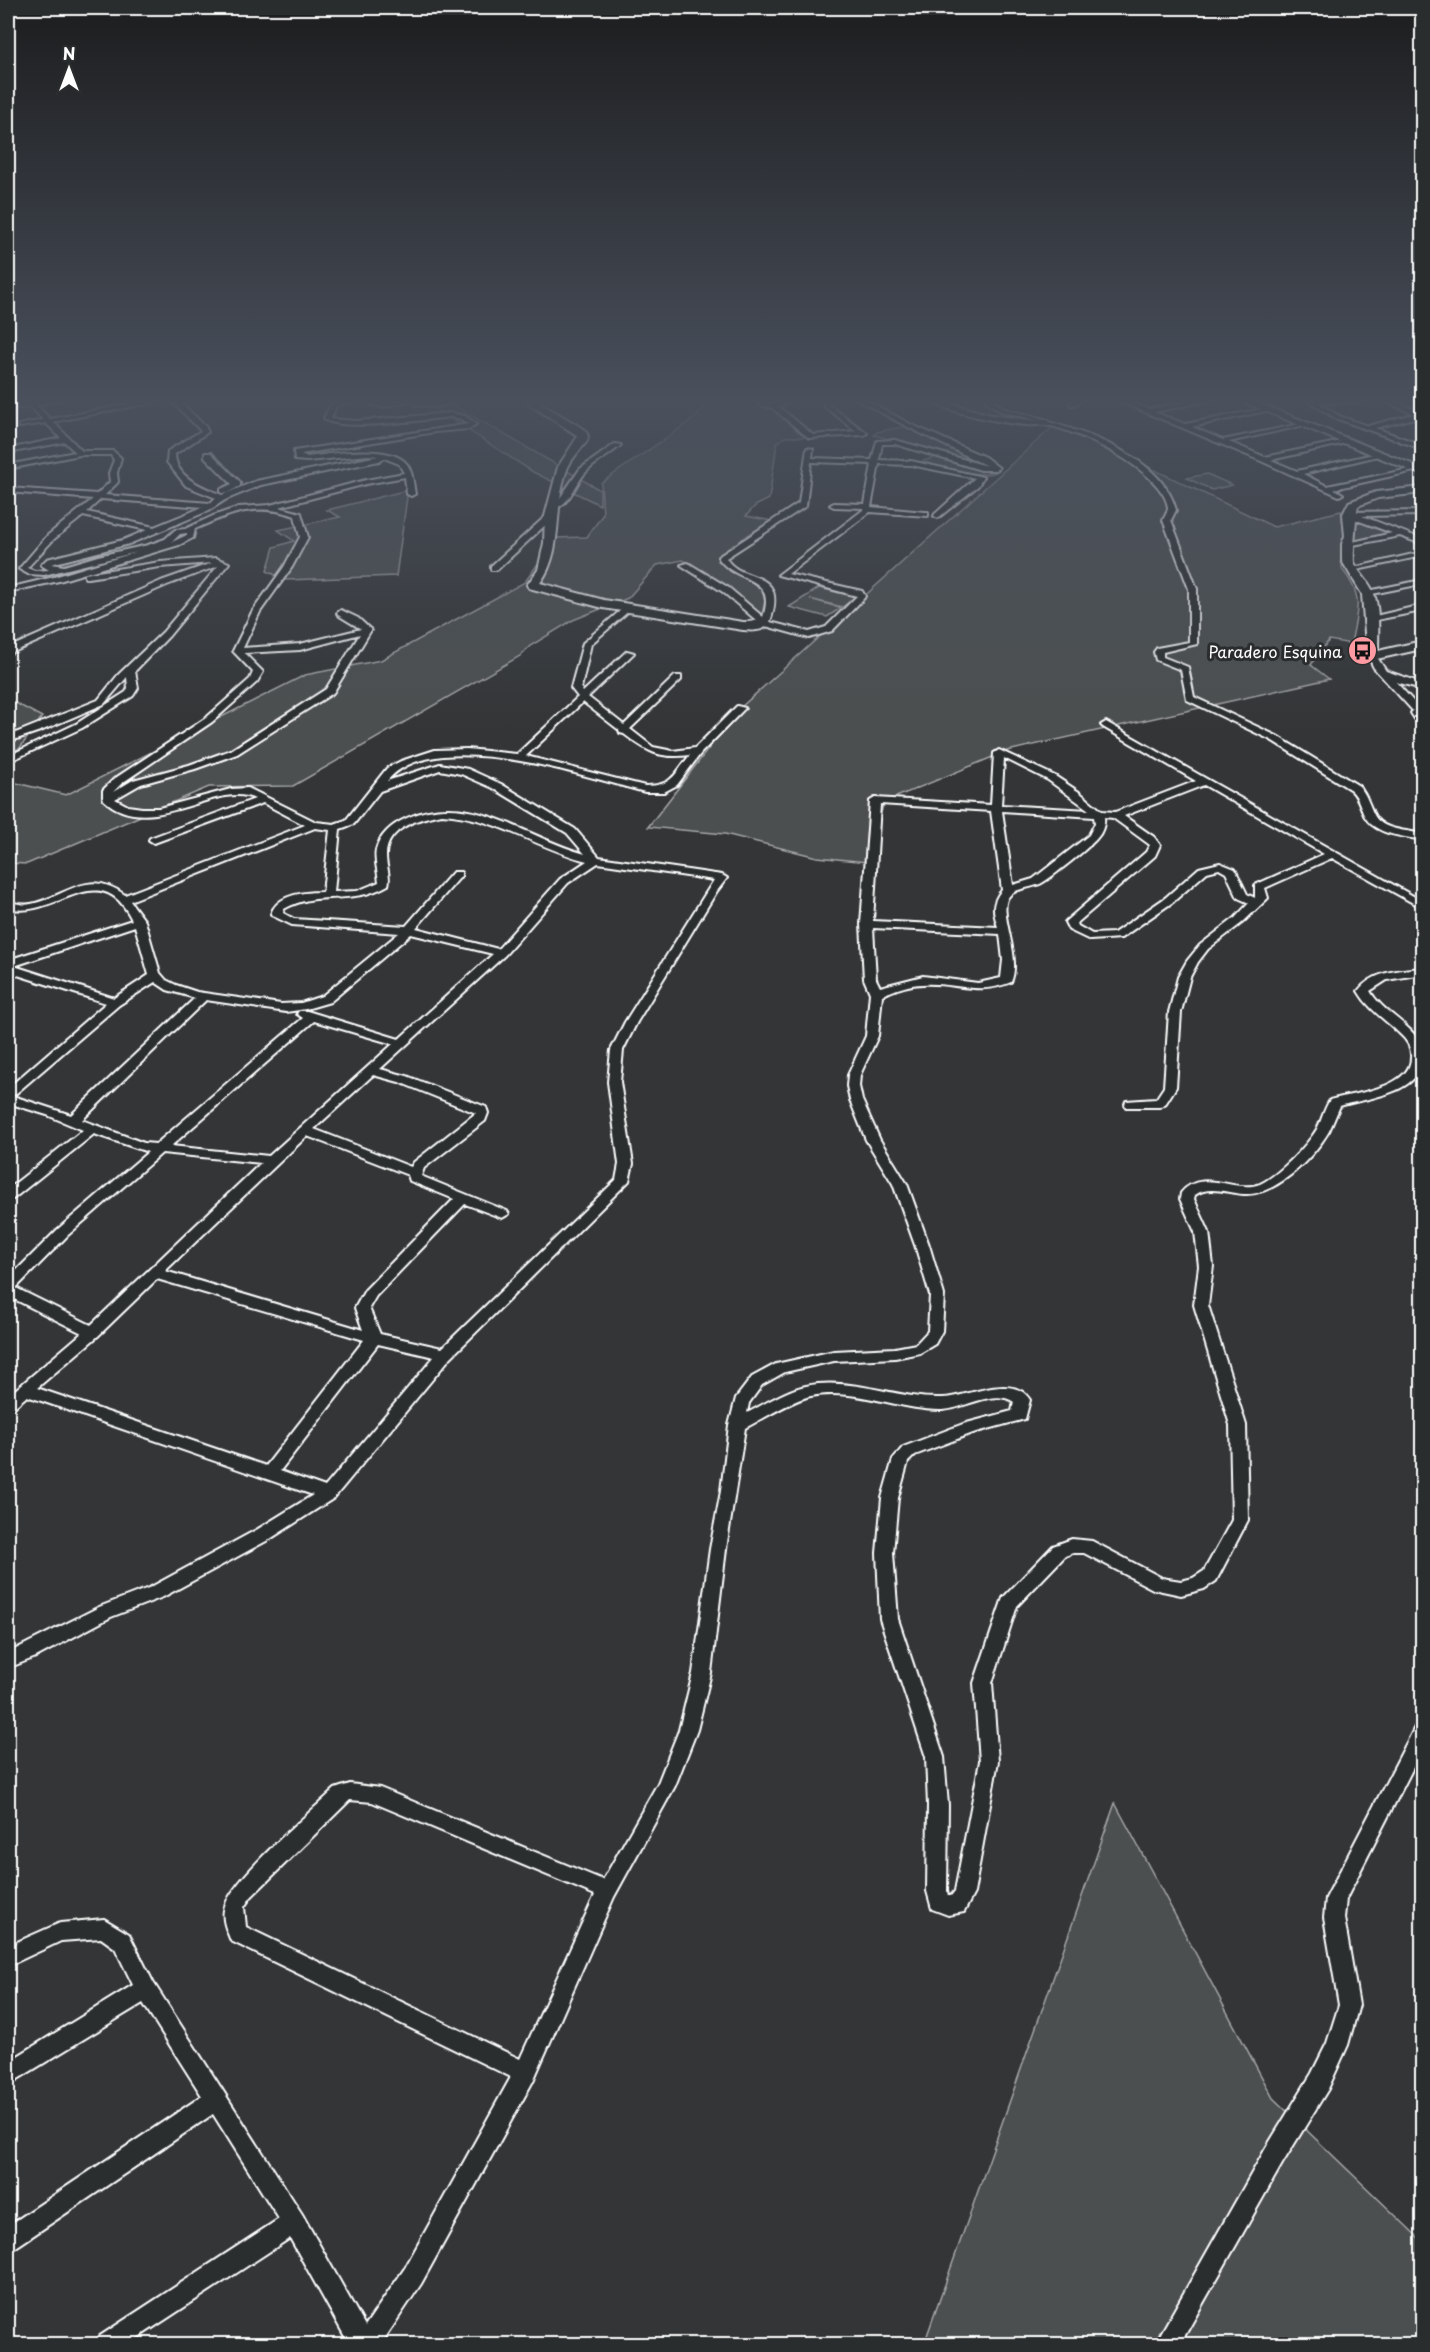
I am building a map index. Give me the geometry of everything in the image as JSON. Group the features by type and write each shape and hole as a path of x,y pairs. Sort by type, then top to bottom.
{"street":[{"path":"85,510 51,537 23,569 40,574 150,547 168,540 177,532 189,530 231,510"},
{"path":"60,569 45,565 55,560 101,550 154,530 194,510"},
{"path":"237,651 256,612 288,567 304,537 297,515 284,510"},
{"path":"552,511 550,543 544,570 533,585 603,604 756,627 765,623 771,604 769,590 725,563 722,557 794,510"},
{"path":"685,565 726,590 765,623 809,635 817,634 829,628 861,596 859,593 782,575 860,518 867,510"},
{"path":"885,510 925,514"},
{"path":"938,516 944,510"},
{"path":"1172,510 1167,520 1193,589 1192,644 1160,650 1159,658 1185,669 1190,698 1274,738 1355,788 1365,799 1369,816 1378,825 1422,837"},
{"path":"1351,510 1348,561 1367,592 1374,661 1420,711 1416,713 1422,723"},
{"path":"494,568 552,511"},
{"path":"82,513 154,530"},
{"path":"1349,514 1422,513"},
{"path":"1349,514 1422,542"},
{"path":"8,590 26,587 168,546 190,536 193,532 189,530"},
{"path":"1348,544 1401,534"},
{"path":"1352,569 1422,554"},
{"path":"8,597 114,571 197,561 225,562"},
{"path":"8,651 164,583 225,562"},
{"path":"8,739 101,702 109,695 120,677 130,671 166,634 225,562"},
{"path":"1367,592 1422,582"},
{"path":"628,607 587,643 576,688 583,698 650,749 673,754 698,751"},
{"path":"1371,618 1422,608"},
{"path":"341,613 355,620 367,630"},
{"path":"237,651 300,647 367,630"},
{"path":"108,799 137,782 192,767 234,752 325,695 335,686 367,630"},
{"path":"1374,661 1422,645"},
{"path":"108,799 108,790 118,781 209,720 254,680 258,672 237,651"},
{"path":"519,757 630,653"},
{"path":"1374,661 1397,679 1422,686"},
{"path":"8,759 79,726 119,702 133,688 130,671"},
{"path":"623,730 678,678"},
{"path":"108,799 129,809 151,811 243,791 251,792 314,825 335,827 350,822 398,766 435,753 466,752 519,757 654,789 664,789 673,783 698,751 740,708"},
{"path":"1106,725 1422,905"},
{"path":"876,993 899,983 915,980 932,980 986,988 1007,981 1009,960 1005,931 998,909 1001,898 1008,890 1037,881 1093,837 1100,823 1098,813 1086,801 1035,767 999,753 996,807 1008,890"},
{"path":"376,789 430,769 440,767 464,771 497,786 571,831 596,860"},
{"path":"8,1956 60,1932 104,1928 122,1941 146,1989 294,2222 365,2344 413,2276 525,2073 607,1892 666,1786 688,1730 702,1673 718,1549 729,1491 741,1402 757,1382 781,1368 834,1356 894,1353 920,1348 930,1340 935,1330 937,1295 922,1245 900,1185 873,1140 855,1093 854,1074 872,1036 876,993 870,979 867,924 875,801 1116,815 1203,781"},
{"path":"154,840 263,799"},
{"path":"8,1660 30,1652 105,1612 157,1592 264,1534 328,1494 445,1354 509,1288 594,1211 622,1181 626,1164 614,1082 617,1050 663,969 712,890 722,878 596,860 560,849 538,838 484,818 461,811 443,810 427,812 411,818 396,827 388,836 381,851 385,874 384,883 376,889 363,894 303,896 285,902 279,907 277,914 292,922 409,930 501,953"},
{"path":"1116,815 1154,842 1154,849 1071,922 1073,928 1082,935 1099,938 1117,936 1170,900 1195,876 1209,867 1220,867 1231,872 1242,896 1255,902"},
{"path":"123,900 314,825"},
{"path":"328,896 335,827"},
{"path":"1131,1104 1160,1103 1170,1087 1176,1010 1182,981 1190,963 1204,948 1248,914 1255,902 1262,898 1259,887 1332,854"},
{"path":"8,1404 93,1332 272,1160 501,953 564,881 596,860"},
{"path":"287,1008 326,999 409,930 457,874"},
{"path":"8,905 26,908 69,892 94,887 102,888 123,900 133,910 139,921 155,976 164,982 202,998 243,1001 287,1008 401,1043"},
{"path":"8,966 139,921"},
{"path":"867,924 1005,931"},
{"path":"8,966 115,1002"},
{"path":"737,1425 806,1391 818,1388 857,1389 925,1404 947,1404 988,1394 1011,1393 1022,1400 1019,1415 969,1428 909,1451 901,1459 890,1498 885,1553 889,1619 935,1757 939,1902 948,1906 957,1905 964,1893 989,1761 983,1683 1009,1603 1059,1551 1072,1546 1086,1546 1159,1584 1181,1588 1198,1584 1210,1576 1240,1520 1238,1425 1201,1305 1206,1266 1202,1232 1187,1199 1188,1193 1199,1186 1241,1190 1260,1189 1275,1182 1322,1132 1335,1103 1393,1087 1412,1075 1420,1054 1415,1045 1407,1034 1370,1004 1364,991 1368,984 1376,980 1422,971"},
{"path":"155,976 115,1002 8,1096 74,1120 92,1130 142,1147 243,1155 272,1160"},
{"path":"74,1120 202,998"},
{"path":"93,1332 8,1288 63,1232 161,1150 311,1017"},
{"path":"372,1071 403,1079 481,1110 480,1118 419,1165 414,1173"},
{"path":"8,1196 92,1130"},
{"path":"306,1131 414,1173 415,1178 502,1214"},
{"path":"374,1338 362,1308 370,1293 463,1198"},
{"path":"154,1273 374,1338 445,1354"},
{"path":"269,1474 374,1338"},
{"path":"25,1390 328,1494"},
{"path":"1167,2344 1274,2156 1320,2081 1336,2045 1349,2005 1334,1906 1422,1733"},
{"path":"525,2073 238,1934 232,1921 233,1908 240,1894 249,1884 342,1795 350,1792 373,1794 607,1892"},
{"path":"8,2074 146,1989"},
{"path":"8,2239 215,2100"},
{"path":"108,2344 294,2222"}],"shaded area":[{"path":"327,510 405,510 396,576 286,580 267,571 274,547 294,541 278,530 340,517"},
{"path":"603,510 752,510 746,516 772,521 718,556 718,561 761,588 765,601 762,614 683,560 657,565 628,598 573,620 530,646 520,656 293,786 209,787 27,864 8,863 8,781 66,795 305,675 381,660 525,582 556,538 587,537 603,514"},
{"path":"960,510 1238,510 1274,527 1341,511 1344,534 1342,569 1357,596 1357,613 1351,644 1329,640 1311,665 1329,679 1007,751 884,802 867,862 817,857 725,834 648,827 740,708"},
{"path":"1349,514 1401,534 1348,544"},
{"path":"819,588 856,597 842,607 810,599 841,608 827,617 789,607"},
{"path":"8,699 42,717 20,748 8,753"},
{"path":"1115,1803 1273,2098 1422,2241 1422,2344 924,2344"}],"place":[{"name":"Paradero Esquina","path":"1363,651"}]}
